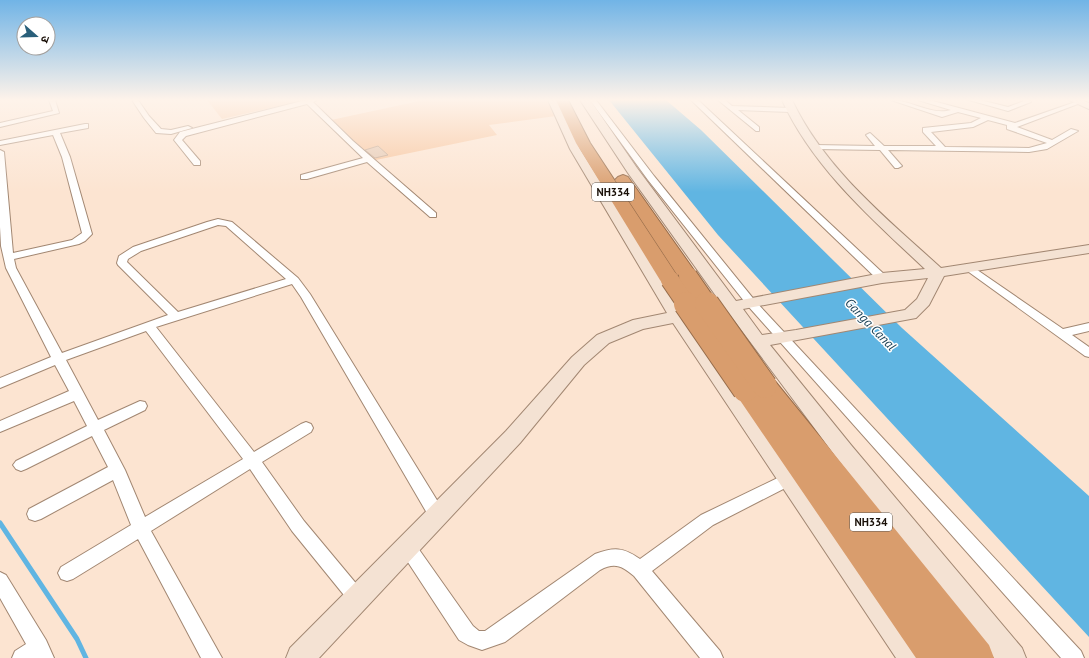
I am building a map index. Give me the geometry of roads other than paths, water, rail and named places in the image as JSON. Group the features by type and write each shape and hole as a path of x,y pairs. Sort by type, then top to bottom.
{"highway":[{"name":"NH334","path":"577,131 583,143 755,388 938,658"},
{"name":"NH334","path":"593,131 679,278"},
{"name":"NH334","path":"755,388 976,658"}],"street":[{"path":"0,143 62,131"},
{"path":"159,131 171,132 177,131"},
{"path":"197,131 179,137 178,140 197,163"},
{"path":"341,131 368,159 433,215"},
{"path":"567,131 575,149 677,317 912,658"},
{"path":"605,131 750,304 789,337 1074,658"},
{"path":"616,131 750,304 758,342 874,489 1012,658"},
{"path":"726,131 882,278"},
{"path":"803,131 838,177 938,273"},
{"path":"927,131 942,148"},
{"path":"1020,131 1052,142"},
{"path":"814,147 1029,150 1039,149 1074,131"},
{"path":"6,265 82,239 87,234 66,157 56,132"},
{"path":"870,135 880,148 898,166"},
{"path":"304,177 368,159"},
{"path":"1,161 6,265 117,470 141,528 212,658"},
{"path":"176,316 122,263 123,258 129,253 210,224 224,222 229,224 294,280 321,319 437,515"},
{"path":"300,658 513,437 578,360 603,339 639,324 882,278 938,273 1089,249"},
{"path":"970,268 1089,352"},
{"path":"758,342 902,317 920,308 926,300 938,273"},
{"path":"0,383 58,359 176,316 294,280"},
{"path":"149,326 253,461 298,526 358,599"},
{"path":"1062,333 1089,327"},
{"path":"0,427 76,394"},
{"path":"21,465 140,406"},
{"path":"67,573 306,428"},
{"path":"35,514 117,470"},
{"path":"640,570 707,520 788,479"},
{"path":"407,547 466,633 475,640 487,641 498,635 594,564 605,557 617,556 629,561 640,570 713,658"},
{"path":"0,581 42,652 22,658"}],"water":[{"name":"Ganga Canal","path":"634,131 702,131 902,328 1089,496 1089,637 718,235"}],"waterway":[{"path":"0,523 77,639 86,658"}]}
